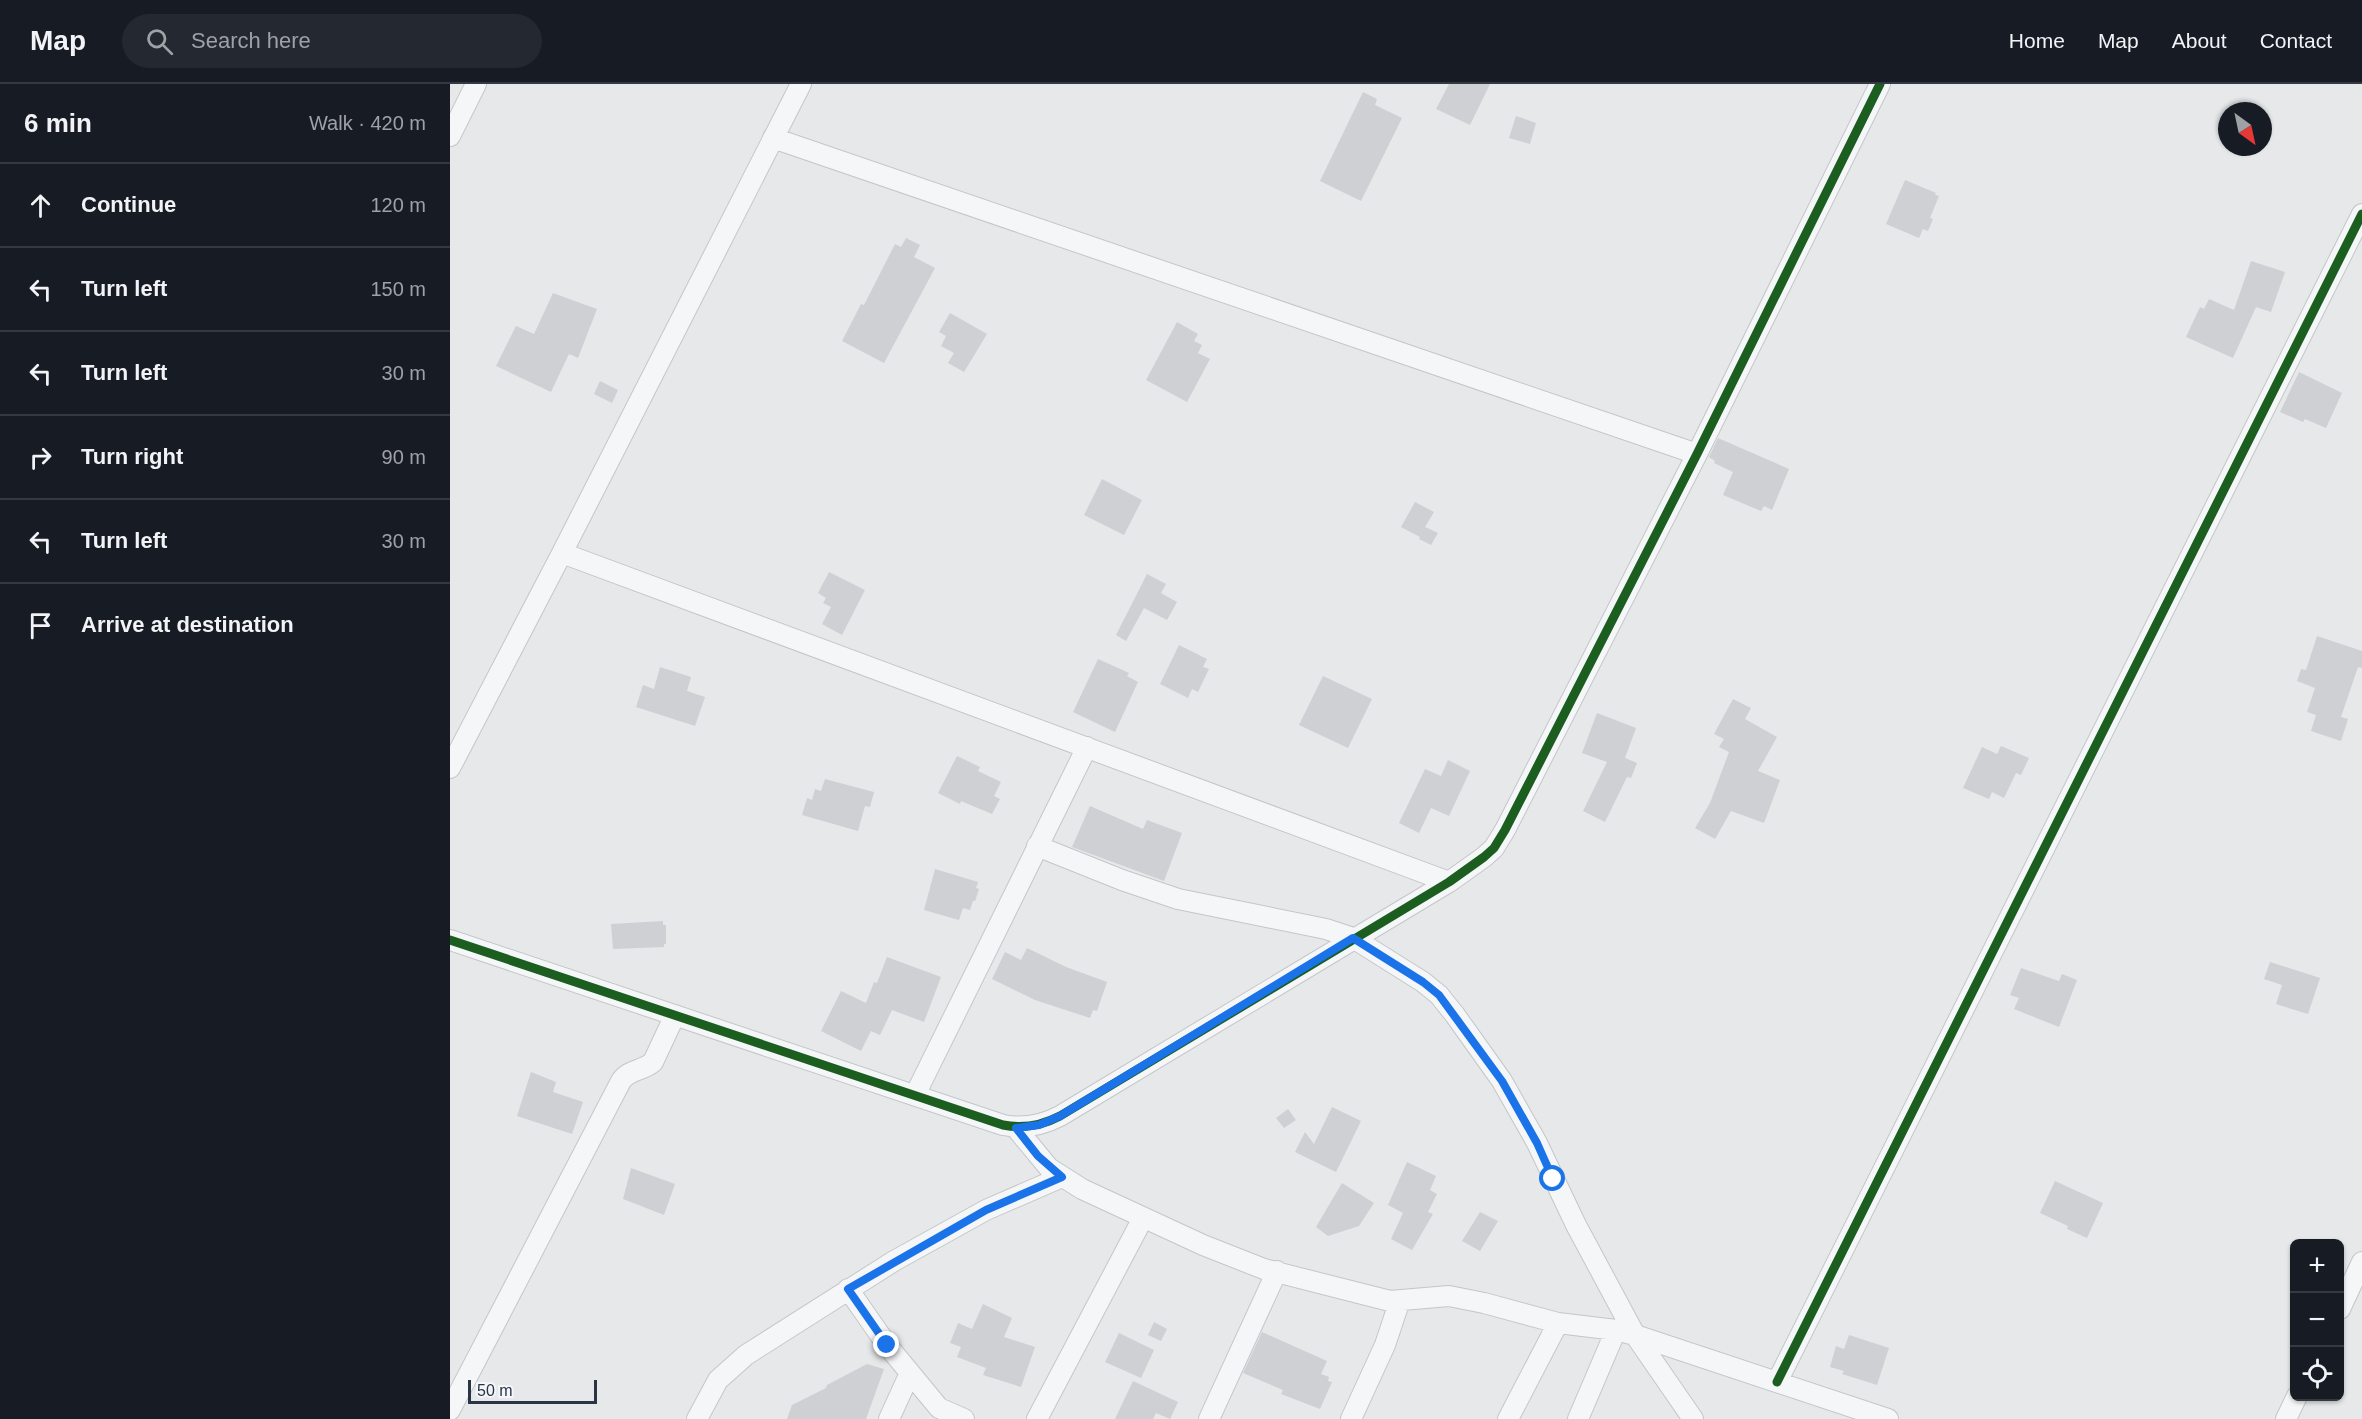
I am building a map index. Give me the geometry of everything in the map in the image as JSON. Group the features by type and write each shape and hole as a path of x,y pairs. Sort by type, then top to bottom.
{"street":[{"path":"450,136 477,84"},
{"path":"450,768 562,554 801,84"},
{"path":"450,940 1016,1128 1039,1125 1060,1116 1449,882 1494,848 1697,454 1880,84"},
{"path":"773,138 1697,454"},
{"path":"1777,1382 2362,214"},
{"path":"562,554 1449,882"},
{"path":"915,1095 1087,747"},
{"path":"1037,846 1122,880 1178,899 1305,924 1353,938 1423,982 1439,995 1475,1041 1502,1081 1537,1143 1625,1333 1693,1419"},
{"path":"450,1410 621,1081 630,1072 653,1062 675,1015"},
{"path":"1016,1128 1038,1156 1062,1177 1100,1199 1232,1257 1277,1272 1390,1301 1449,1296 1558,1323 1625,1333 1888,1419"},
{"path":"697,1419 718,1380 736,1363 848,1289 986,1210 1062,1177"},
{"path":"1037,1419 1143,1218"},
{"path":"2344,1300 2362,1262"},
{"path":"1209,1419 1277,1272"},
{"path":"848,1289 887,1345 939,1408 964,1419"},
{"path":"1351,1419 1385,1345 1400,1300"},
{"path":"1508,1419 1558,1323"},
{"path":"1578,1419 1625,1333"},
{"path":"889,1419 910,1373"},
{"path":"2286,1419 2295,1401"}],"building":[{"path":"1449,84 1490,84 1470,125 1436,109"},
{"path":"1363,92 1377,99 1375,105 1402,118 1361,201 1320,181"},
{"path":"1516,116 1536,123 1530,144 1509,138"},
{"path":"1905,180 1939,196 1930,218 1933,219 1928,231 1923,229 1919,238 1886,224"},
{"path":"906,238 920,245 914,257 935,268 884,363 842,341 861,304 864,305 895,244 901,247"},
{"path":"2251,261 2285,272 2271,312 2256,307 2233,358 2186,337 2200,307 2204,309 2209,299 2234,310"},
{"path":"553,293 597,309 578,358 569,354 551,392 496,366 516,326 534,334"},
{"path":"950,313 987,334 964,372 948,363 954,353 941,346 946,336 939,332"},
{"path":"1177,322 1198,334 1194,341 1202,345 1198,353 1210,359 1187,402 1146,380"},
{"path":"2299,372 2342,393 2326,428 2305,419 2303,422 2280,412"},
{"path":"600,381 618,390 612,403 594,394"},
{"path":"1718,438 1789,469 1772,510 1764,506 1761,511 1723,495 1733,472 1714,463 1715,461 1709,457"},
{"path":"1102,479 1142,500 1124,535 1084,515"},
{"path":"1415,502 1434,512 1425,527 1438,533 1431,545 1401,527"},
{"path":"829,572 865,590 842,635 822,624 831,607 823,603 826,598 818,593"},
{"path":"1147,574 1166,584 1161,593 1177,602 1167,620 1144,608 1126,641 1116,635"},
{"path":"2317,636 2362,651 2362,668 2358,667 2341,717 2348,719 2341,741 2311,731 2316,715 2307,712 2315,688 2297,681 2301,669 2306,670"},
{"path":"1179,645 1207,659 1203,667 1209,669 1198,692 1192,689 1188,698 1160,684"},
{"path":"1098,659 1129,673 1127,676 1138,682 1115,732 1073,712"},
{"path":"660,667 691,677 687,691 705,697 695,726 636,707 643,685 654,689"},
{"path":"1323,676 1372,699 1348,748 1299,725"},
{"path":"1733,699 1751,708 1745,719 1777,737 1758,771 1780,780 1764,823 1731,811 1715,839 1695,828 1710,803 1729,752 1719,747 1724,739 1714,734"},
{"path":"1597,713 1636,728 1625,758 1637,763 1631,778 1627,777 1605,822 1583,811 1607,762 1582,753"},
{"path":"2001,746 2029,758 2021,775 2016,773 2004,798 1992,792 1989,799 1963,788 1982,747 1997,754"},
{"path":"957,756 980,767 978,771 1001,782 994,796 1000,799 992,814 961,801 960,804 938,793"},
{"path":"1448,760 1470,771 1449,816 1431,808 1419,833 1399,823 1425,769 1441,776"},
{"path":"825,779 874,792 870,807 865,806 858,831 802,815 807,798 812,800 815,789 821,791"},
{"path":"1090,806 1143,829 1147,820 1182,833 1164,881 1072,847"},
{"path":"935,869 978,882 976,888 979,889 975,901 970,910 963,908 959,920 924,910"},
{"path":"663,921 663,925 666,925 664,947 613,949 611,924"},
{"path":"1027,948 1066,967 1107,982 1097,1011 1093,1010 1090,1018 1035,1000 992,979 1005,952 1021,960"},
{"path":"887,957 941,977 924,1022 892,1010 880,1035 871,1031 861,1051 821,1031 841,991 866,1003"},
{"path":"2270,962 2320,978 2308,1014 2276,1004 2282,985 2264,979"},
{"path":"2021,968 2059,981 2062,974 2077,980 2059,1027 2014,1009 2019,998 2010,995"},
{"path":"531,1072 556,1082 553,1092 583,1102 572,1134 517,1116"},
{"path":"1332,1107 1361,1121 1336,1172 1295,1152 1305,1132 1314,1144"},
{"path":"1288,1109 1296,1120 1284,1128 1276,1118"},
{"path":"1407,1162 1436,1176 1430,1190 1437,1194 1428,1212 1433,1214 1412,1250 1391,1239 1403,1213 1388,1205"},
{"path":"631,1168 675,1184 664,1215 623,1199"},
{"path":"2055,1181 2103,1203 2087,1238 2040,1213"},
{"path":"1342,1183 1374,1203 1359,1226 1328,1236 1316,1227"},
{"path":"1480,1212 1498,1221 1480,1251 1462,1241"},
{"path":"983,1304 1012,1318 1004,1337 1035,1347 1021,1387 983,1375 986,1368 957,1357 961,1347 950,1343 958,1323 972,1329"},
{"path":"1154,1322 1167,1329 1161,1341 1148,1335"},
{"path":"1262,1332 1327,1361 1321,1374 1329,1377 1328,1381 1332,1382 1320,1409 1281,1394 1283,1390 1243,1373"},
{"path":"1119,1333 1154,1350 1141,1378 1105,1362"},
{"path":"1849,1335 1889,1348 1877,1385 1842,1374 1844,1371 1830,1367 1836,1346 1844,1349"},
{"path":"867,1364 884,1369 866,1419 787,1419 792,1405"},
{"path":"1133,1381 1178,1402 1170,1419 1156,1413 1153,1419 1115,1419"}],"cycle path":[{"path":"450,940 1003,1125 1032,1126 1060,1116 1449,882 1494,848 1697,454 1880,84"},
{"path":"1777,1382 2362,214"}],"route":[{"path":"887,1345 848,1289 986,1210 1062,1177 1049,1168 1016,1128 1050,1122 1353,938 1423,982 1439,995 1475,1041 1502,1081 1537,1143 1553,1179"}]}
